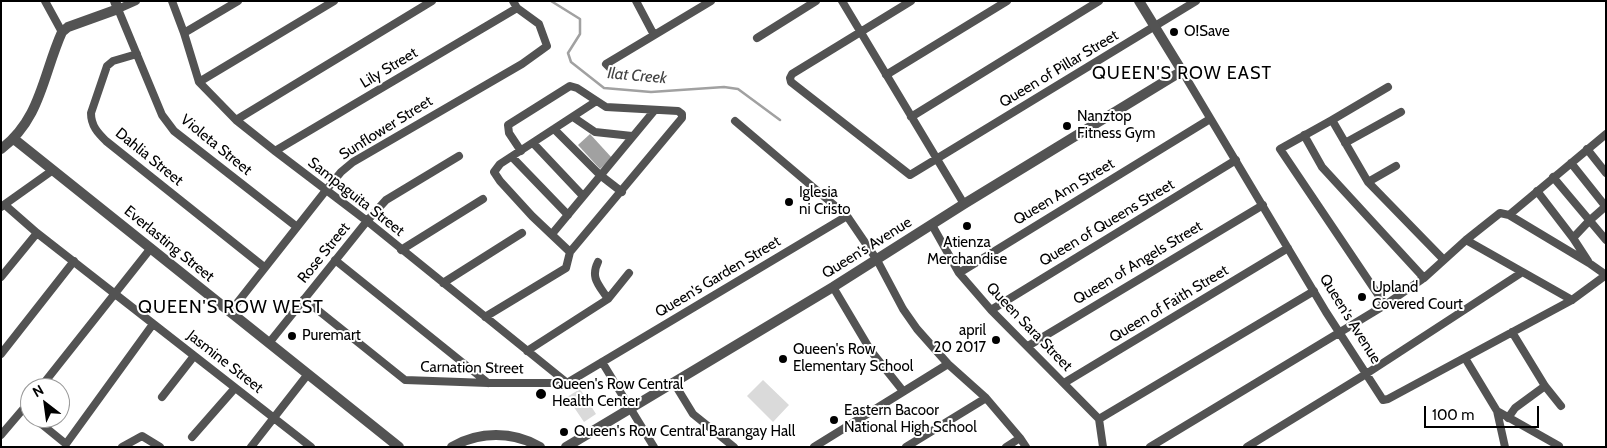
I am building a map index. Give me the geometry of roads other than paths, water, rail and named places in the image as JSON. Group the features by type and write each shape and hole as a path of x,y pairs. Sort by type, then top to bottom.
{"street":[{"path":"44,1 62,32"},
{"path":"1,149 14,139 39,98 62,32 68,27 117,5 136,1"},
{"name":"Sampaguita Street","path":"172,1 199,82 236,120 327,189 567,383"},
{"path":"184,33 238,1"},
{"path":"199,82 334,1"},
{"path":"236,120 432,1"},
{"path":"636,1 654,35"},
{"path":"617,75 606,64 711,1"},
{"path":"757,38 816,1"},
{"path":"842,1 964,204"},
{"path":"861,32 911,1"},
{"path":"886,75 1007,1"},
{"path":"912,117 1100,1"},
{"name":"Queen's Avenue","path":"1139,1 1340,334 1383,400 1572,300 1606,275"},
{"name":"Queen of Pillar Street","path":"861,32 792,74 791,82 910,175 1154,27 1185,4 1196,1"},
{"name":"Violeta Street","path":"117,5 162,115 174,131 297,227"},
{"name":"Sunflower Street","path":"230,312 341,172 353,162 522,64 547,46 538,24 515,5"},
{"name":"Lily Street","path":"275,151 515,5"},
{"name":"Dahlia Street","path":"137,54 113,61 107,66 91,113 93,126 106,141 264,267"},
{"name":"Queen's Avenue","path":"566,447 833,287 964,204 1182,71"},
{"path":"485,316 566,268 570,252 622,192 682,118 682,114 678,111 606,108 577,88 570,86 508,125 509,132 521,151"},
{"path":"1385,305 1280,148 1388,87"},
{"path":"570,252 532,216 494,172 496,167 595,102"},
{"path":"552,234 654,111"},
{"path":"1345,143 1401,112"},
{"path":"573,117 595,132 632,136"},
{"name":"Queen Ann Street","path":"958,273 1210,119"},
{"path":"1332,120 1368,182 1444,260"},
{"path":"736,121 848,216 876,260 902,309 917,330 948,364 986,398 1026,447"},
{"path":"554,129 600,174 622,192"},
{"path":"1304,135 1322,167 1424,278"},
{"path":"1509,215 1605,136"},
{"name":"Everlasting Street","path":"14,139 399,447"},
{"path":"533,143 583,196"},
{"path":"1587,149 1606,173"},
{"name":"Rose Street","path":"269,343 386,200 459,156"},
{"path":"512,157 568,215"},
{"name":"Queen of Queens Street","path":"992,310 1236,160"},
{"path":"1571,163 1606,207 1589,220 1573,238"},
{"path":"1368,182 1396,166"},
{"path":"3,206 53,170"},
{"path":"1553,177 1606,240"},
{"path":"1537,191 1590,263"},
{"path":"401,250 484,199"},
{"name":"Queen of Angels Street","path":"1028,346 1262,204"},
{"name":"Jasmine Street","path":"3,206 311,447"},
{"path":"1150,447 1340,334 1385,305 1424,278 1466,240 1500,214 1509,215 1590,263 1606,275"},
{"name":"Queen's Garden Street","path":"602,362 848,216"},
{"name":"Queen Sara Street","path":"932,224 958,273 1099,419"},
{"path":"2,274 37,233"},
{"path":"443,283 522,233"},
{"path":"1466,240 1521,273 1572,300"},
{"path":"48,378 151,248"},
{"name":"Queen of Faith Street","path":"1064,383 1288,248"},
{"path":"335,260 488,383"},
{"path":"1,354 74,261"},
{"path":"598,262 594,269 594,275 608,299"},
{"path":"527,351 608,299 629,273"},
{"path":"1247,447 1366,374 1521,273"},
{"path":"833,287 871,351 903,391"},
{"path":"1103,447 1099,419 1314,291"},
{"name":"Carnation Street","path":"304,299 405,380 567,383"},
{"path":"46,428 66,444 153,324"},
{"path":"1512,332 1545,386 1561,406"},
{"path":"162,397 194,356"},
{"path":"1465,358 1497,411 1505,447"},
{"path":"567,383 602,362 654,447"},
{"path":"814,447 948,364"},
{"path":"251,447 308,374"},
{"path":"674,383 693,414 734,447"},
{"path":"1508,418 1515,408 1545,386"},
{"path":"192,437 235,388"},
{"path":"906,447 986,398"},
{"path":"1497,411 1548,444 1559,446"},
{"path":"1,436 20,418"},
{"path":"452,447 476,437 496,434 517,437 540,447"},
{"path":"122,447 142,436 160,447"},
{"path":"1006,447 1020,438"}],"waterway":[{"name":"Ilat Creek","path":"551,1 580,19 580,34 568,53 571,62 604,88 651,92 724,87 738,89 780,120"}],"place":[{"name":"O!Save","path":"1174,32"},
{"name":"Nanztop Fitness Gym","path":"1067,126"},
{"name":"Iglesia ni Cristo","path":"789,202"},
{"name":"Atienza Merchandise","path":"967,226"},
{"name":"Upland Covered Court","path":"1362,297"},
{"name":"Puremart","path":"292,336"},
{"name":"april 20 2017","path":"996,340"},
{"name":"Queen's Row Elementary School","path":"783,359"},
{"name":"Queen's Row Central Health Center","path":"541,394"},
{"name":"Eastern Bacoor National High School","path":"834,420"},
{"name":"Queen's Row Central Barangay Hall","path":"564,432"}],"district":[{"name":"QUEEN'S ROW EAST","path":"1182,74"},
{"name":"QUEEN'S ROW WEST","path":"231,308"}]}
